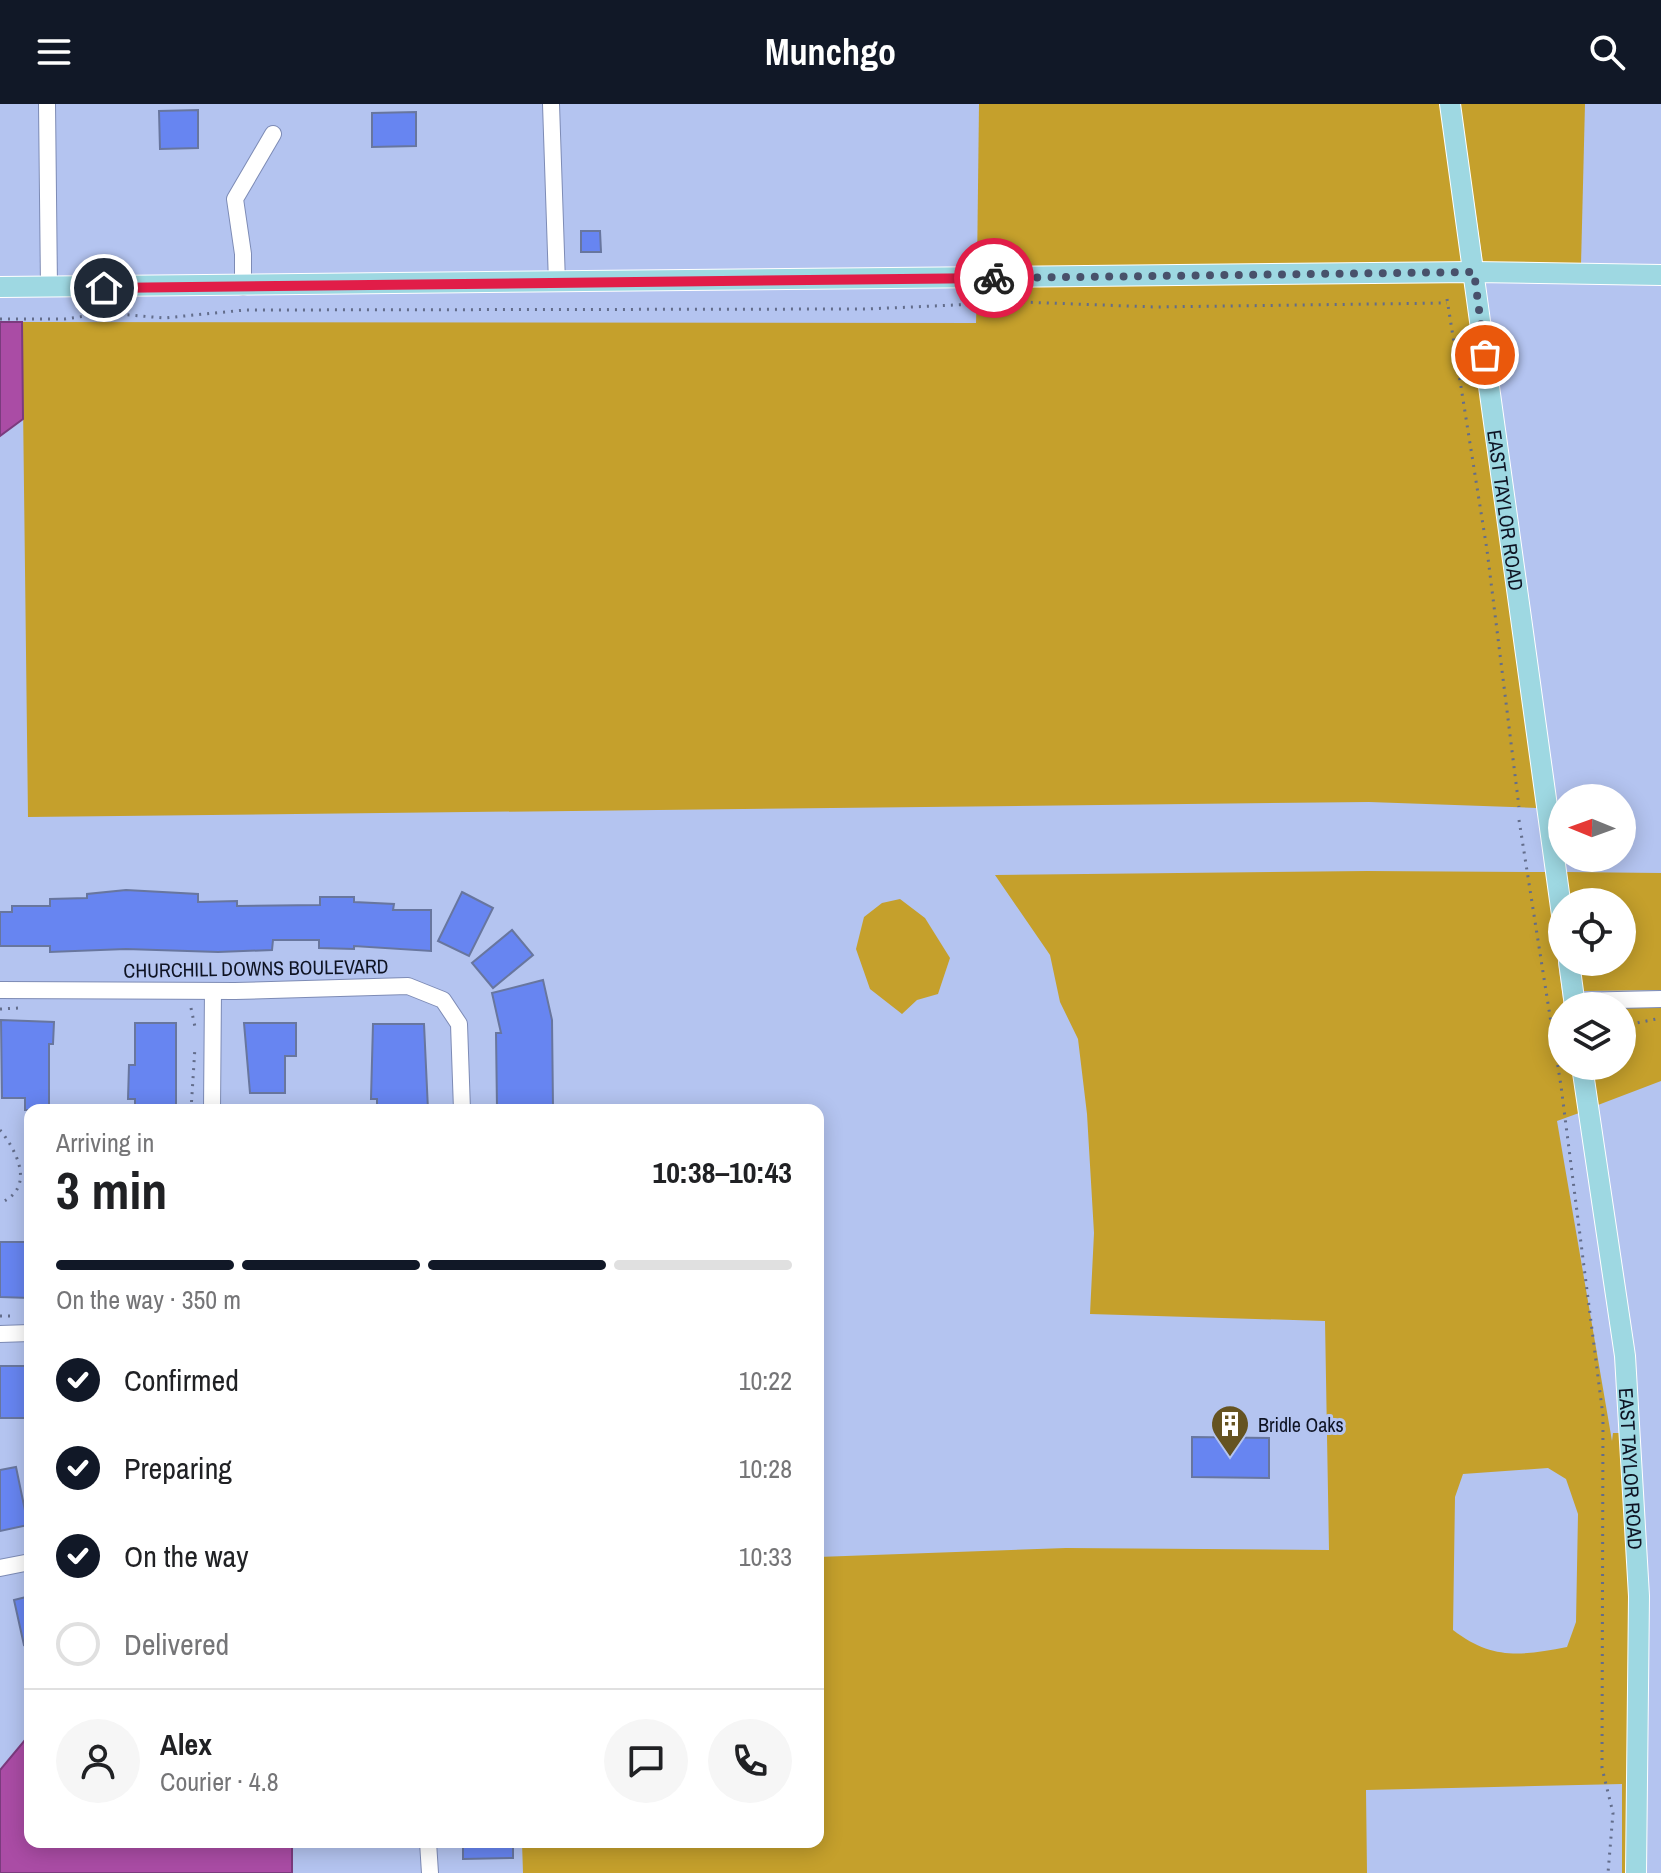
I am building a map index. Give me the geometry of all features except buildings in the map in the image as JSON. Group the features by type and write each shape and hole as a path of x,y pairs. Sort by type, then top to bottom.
{"main road":[{"name":"EAST TAYLOR ROAD","path":"1450,104 1558,888"},
{"path":"0,287 243,287 1474,272 1661,275"},
{"name":"EAST TAYLOR ROAD","path":"1584,1080 1625,1356 1639,1596 1636,1873"}],"street":[{"path":"47,104 49,288"},
{"path":"551,104 557,283"},
{"path":"243,287 243,254 235,199 273,134"},
{"name":"CHURCHILL DOWNS BOULEVARD","path":"0,990 213,991 408,986 443,1000 459,1024 462,1104"},
{"path":"212,1104 213,991"},
{"path":"1636,1000 1661,999"},
{"path":"0,1334 24,1333"},
{"path":"0,1568 24,1563"},
{"path":"428,1848 430,1873"}],"path":[{"path":"0,319 65,319 107,313 164,318 245,310 867,309 1022,302 1155,307 1447,301 1487,550 1519,807"},
{"path":"1519,820 1561,1086 1603,1416 1602,1768 1613,1813 1608,1873"},
{"path":"179,1007 192,1008 195,1031"},
{"path":"0,1009 31,1008"},
{"path":"1636,1023 1661,1018"},
{"path":"191,1104 195,1045"},
{"path":"0,1130 18,1152 22,1167 19,1184 8,1199 0,1203"}],"shaded area":[{"path":"979,104 1441,104 1463,264 977,270"},
{"path":"1460,104 1585,104 1581,265 1483,264"},
{"path":"1465,281 1537,808 1369,802 28,817 22,322 976,323 977,287"},
{"path":"0,322 22,322 23,419 0,436"},
{"path":"1546,872 1548,976 1560,976 1562,992 1548,992 1548,1080 1575,1080 1579,1113 1557,1121 1612,1441 1613,1433 1620,1433 1629,1596 1626,1873 1622,1873 1622,1784 1366,1790 1367,1873 523,1873 522,1848 824,1848 824,1557 1066,1548 1329,1550 1325,1321 1090,1314 1094,1233 1087,1114 1078,1039 1060,1002 1050,955 995,875","holes":["1548,1468 1566,1479 1578,1514 1576,1622 1567,1647 1521,1653 1481,1647 1453,1630 1455,1497 1463,1474"]},
{"path":"1566,872 1661,873 1661,990 1583,991 1581,976 1636,976 1636,888 1568,888"},
{"path":"900,899 925,918 950,958 938,994 917,1000 902,1014 870,989 856,949 864,917 882,903"},
{"path":"1636,1007 1661,1008 1661,1081 1598,1105 1595,1080 1636,1080"},
{"path":"24,1741 24,1848 292,1848 292,1873 0,1873 0,1770"}],"way so far":[{"path":"994,278 1474,272 1485,355"}],"place":[{"name":"Bridle Oaks","path":"1230,1458"}],"route":[{"path":"104,288 994,278"}]}
